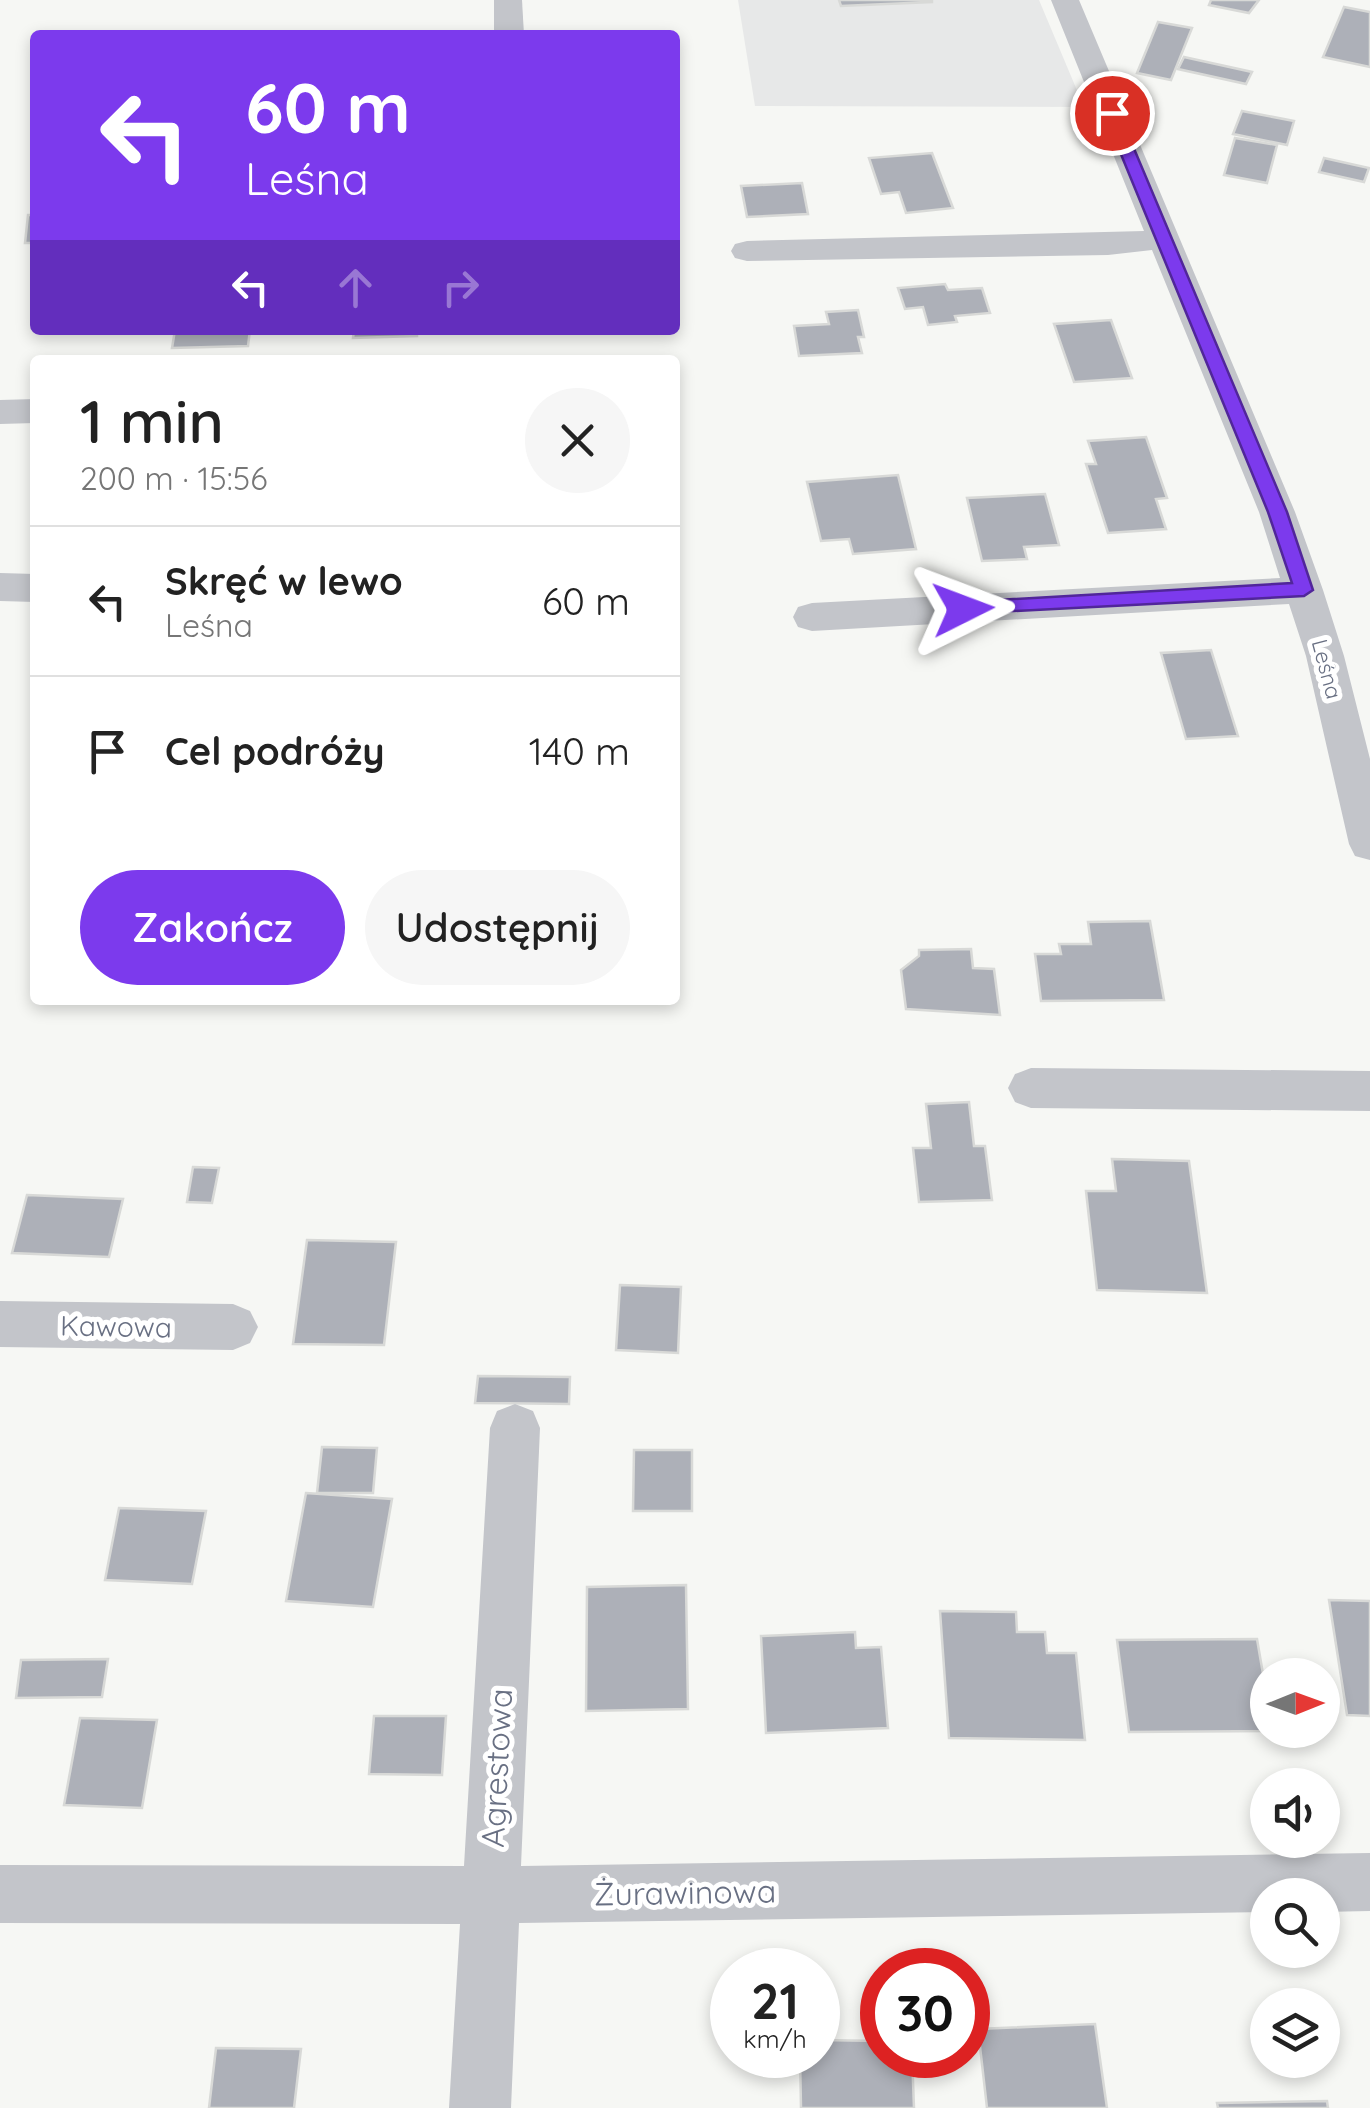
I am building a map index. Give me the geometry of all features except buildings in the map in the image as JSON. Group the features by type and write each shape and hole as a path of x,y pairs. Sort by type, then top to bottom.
{"street":[{"path":"508,0 509,30"},
{"name":"Leśna","path":"1065,0 1278,512 1325,656 1370,844"},
{"path":"747,251 1108,245 1164,238"},
{"path":"0,412 30,411"},
{"path":"0,587 30,588"},
{"path":"812,617 1304,590"},
{"path":"1031,1088 1370,1091"},
{"name":"Kawowa","path":"0,1324 232,1328"},
{"name":"Agrestowa","path":"480,2108 515,1428"},
{"name":"Żurawinowa","path":"0,1894 489,1895 1370,1882"}],"shaded area":[{"path":"738,0 1039,0 1084,107 755,106"}],"route":[{"path":"963,609 1304,590 1278,512 1112,113"}]}
